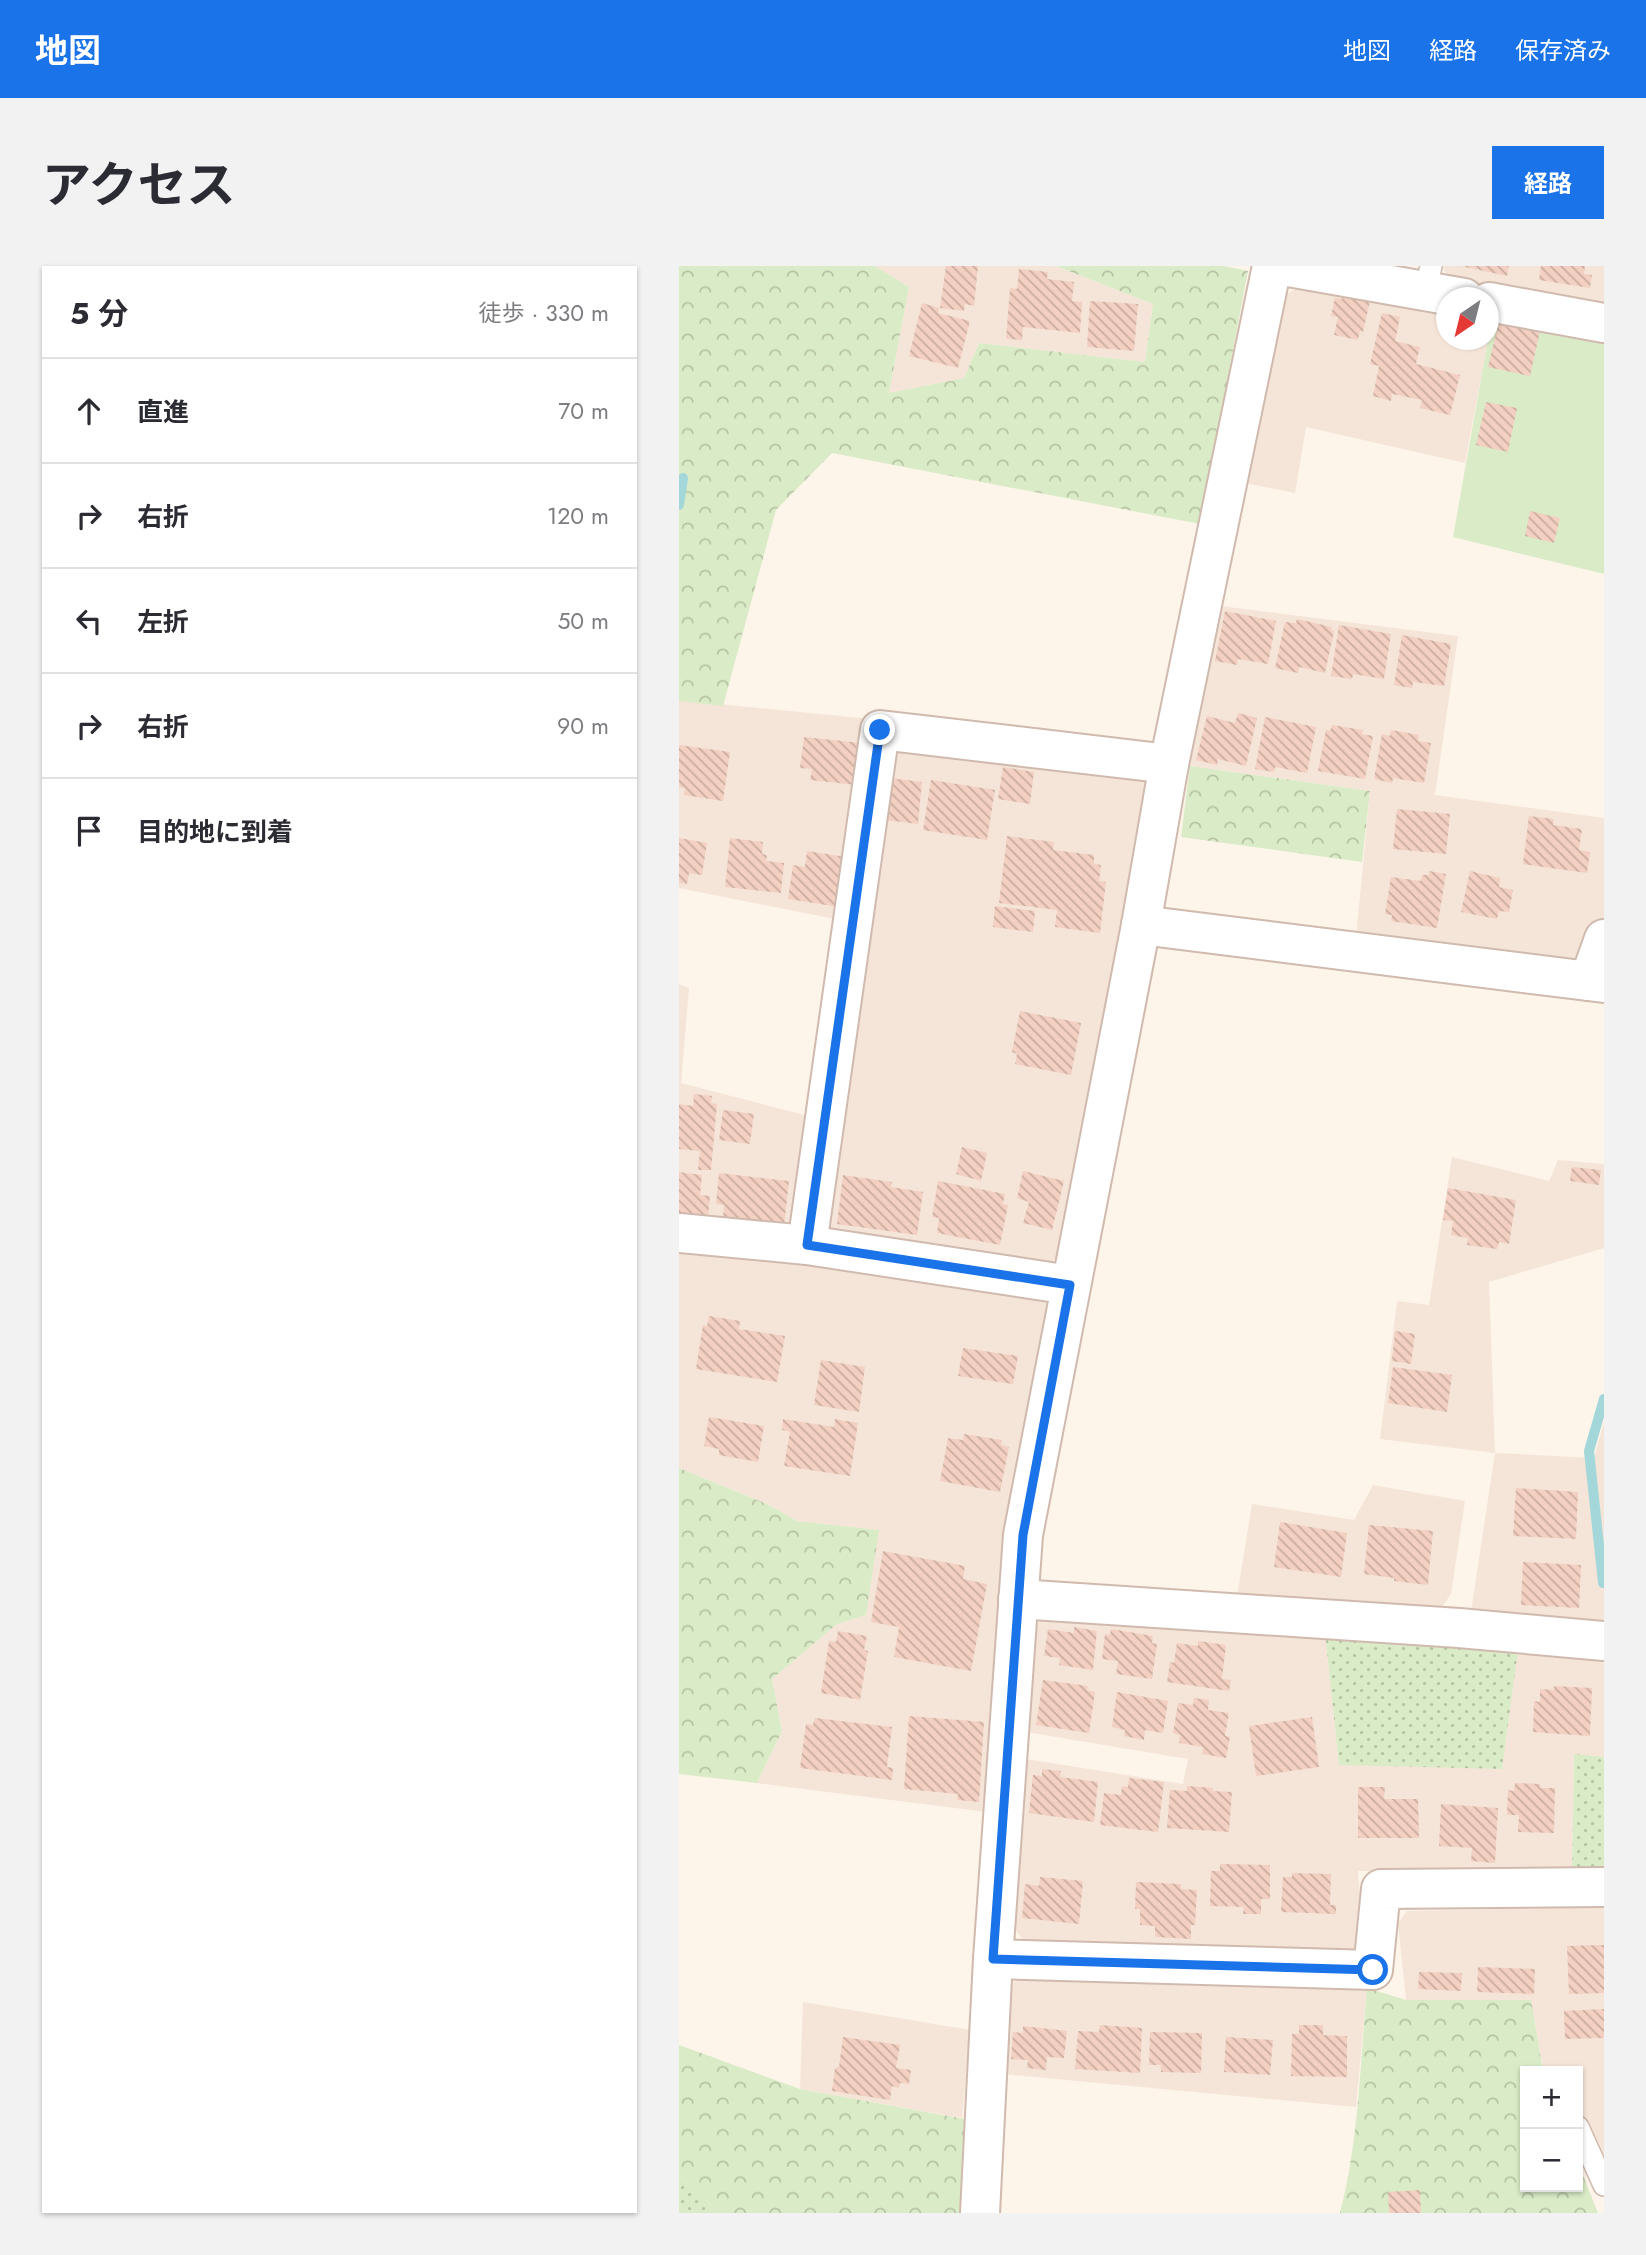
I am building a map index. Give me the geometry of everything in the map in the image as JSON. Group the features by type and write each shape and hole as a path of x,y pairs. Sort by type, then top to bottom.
{"street":[{"path":"980,2213 993,1959 1023,1535 1141,925 1169,764 1272,266"},
{"path":"1283,266 1429,278 1445,287"},
{"path":"1499,304 1604,323"},
{"path":"807,1245 880,730 1169,764"},
{"path":"1141,925 1597,982 1604,939"},
{"path":"679,1233 807,1245 1070,1285"},
{"path":"1018,1599 1445,1627 1604,1641"},
{"path":"993,1959 1373,1970 1381,1889 1604,1887"}],"lane":[{"path":"1579,2129 1604,2185"}],"shaded area":[{"path":"875,266 1056,266 1153,304 1145,362 979,343 964,378 889,393 909,287"},
{"path":"1441,266 1604,266 1604,307 1598,311 1499,289 1499,287 1451,279"},
{"path":"1310,281 1436,306 1436,350 1486,350 1465,463 1306,427 1295,493 1245,483 1283,296"},
{"path":"1221,606 1458,636 1435,795 1604,818 1604,917 1586,969 1356,938 1370,791 1190,766"},
{"path":"679,700 870,719 840,920 679,888"},
{"path":"888,747 1141,775 1153,784 1056,1259 1042,1267 822,1231"},
{"path":"679,984 689,988 681,1083 812,1117 796,1232 679,1219"},
{"path":"1452,1157 1549,1181 1558,1160 1604,1164 1604,1248 1489,1282 1495,1453 1380,1439 1397,1301 1429,1305"},
{"path":"679,1250 1038,1292 1049,1308 987,1812 757,1783 782,1731 772,1679 837,1624 866,1615 878,1530 797,1521 767,1504 679,1468"},
{"path":"1604,1422 1604,1627 1471,1612 1495,1453 1594,1458"},
{"path":"1373,1485 1465,1501 1451,1594 1437,1614 1237,1597 1252,1504 1354,1520"},
{"path":"1054,1611 1325,1633 1339,1764 1518,1650 1604,1658 1604,1757 1574,1755 1572,1871 1358,1871 1364,1944 1354,1954 1025,1942 1014,1929 1026,1759 1183,1784 1188,1759 1026,1732 1036,1624"},
{"path":"1604,1907 1604,2163 1583,2116 1583,2066 1542,2066 1531,2000 1406,2000 1398,1923 1407,1911"},
{"path":"1023,1975 1367,1988 1356,2107 1003,2074 1011,1985"},
{"path":"803,2002 970,2030 962,2118 800,2089"}],"green space":[{"path":"679,266 875,266 909,287 889,393 964,378 979,343 1145,362 1153,304 1056,266 1224,266 1248,271 1200,524 832,453 776,510 723,706 679,701"},
{"path":"1499,318 1604,341 1604,574 1453,537 1486,350 1499,350"},
{"path":"1190,766 1370,791 1362,862 1181,837"},
{"path":"679,1468 767,1504 797,1521 879,1530 866,1615 837,1624 772,1679 782,1731 757,1783 679,1774"},
{"path":"1325,1633 1518,1650 1502,1769 1339,1765"},
{"path":"1574,1754 1604,1757 1604,1870 1572,1871"},
{"path":"1367,1988 1406,2000 1531,2000 1542,2066 1520,2066 1520,2192 1583,2192 1583,2176 1598,2213 1340,2213 1351,2158"},
{"path":"679,2045 800,2089 976,2121 969,2213 720,2213 679,2174"},
{"path":"679,2174 720,2213 679,2213"}],"building":[{"path":"946,266 978,266 974,306 965,304 964,311 940,308"},
{"path":"1461,266 1509,266 1507,276"},
{"path":"1541,266 1585,266 1584,274 1592,275 1590,288 1539,280"},
{"path":"1019,269 1048,272 1047,279 1074,282 1072,301 1082,302 1080,333 1023,327 1022,340 1006,339 1010,288 1017,289"},
{"path":"1342,295 1370,301 1363,332 1360,331 1358,340 1334,335 1338,317 1331,316 1335,298 1342,299"},
{"path":"1090,301 1138,304 1134,351 1087,347"},
{"path":"922,303 939,308 938,313 970,321 958,368 909,356"},
{"path":"1382,313 1400,317 1395,341 1420,347 1416,364 1460,375 1450,415 1420,408 1422,400 1392,394 1391,401 1373,396 1379,366 1370,364"},
{"path":"1499,321 1540,331 1530,376 1488,367 1492,350 1499,350"},
{"path":"1486,402 1517,408 1508,452 1476,445"},
{"path":"1530,511 1560,518 1554,543 1525,536"},
{"path":"1225,611 1276,621 1268,664 1238,659 1237,665 1215,661"},
{"path":"1297,619 1332,627 1331,630 1334,631 1325,673 1299,667 1298,673 1275,668 1285,622 1296,623"},
{"path":"1339,625 1391,634 1384,679 1353,674 1352,679 1331,676"},
{"path":"1402,635 1451,644 1444,686 1413,682 1412,688 1394,685"},
{"path":"1238,713 1257,718 1246,766 1218,759 1217,765 1196,760 1207,716 1235,723"},
{"path":"1265,717 1316,727 1307,773 1275,767 1274,772 1255,769"},
{"path":"1332,725 1363,730 1362,734 1373,736 1365,779 1318,771 1326,730 1330,731"},
{"path":"1391,730 1419,735 1418,741 1431,743 1424,783 1393,778 1392,783 1374,779 1382,734 1390,736"},
{"path":"804,737 861,743 856,785 810,780 812,769 800,768"},
{"path":"679,745 730,752 723,801 684,795 685,788 679,787"},
{"path":"1003,767 1034,772 1030,804 998,799"},
{"path":"889,778 922,782 918,824 885,820"},
{"path":"931,780 995,790 987,840 923,830"},
{"path":"1397,809 1450,814 1446,854 1393,849"},
{"path":"1529,816 1554,819 1553,825 1582,829 1579,850 1590,852 1587,873 1523,864"},
{"path":"1007,836 1054,842 1053,850 1094,855 1094,864 1101,865 1099,881 1106,882 1100,933 1055,927 1057,910 999,903"},
{"path":"679,838 707,843 702,875 689,873 687,884 679,883"},
{"path":"730,838 763,842 762,854 767,855 766,861 784,863 781,893 725,887"},
{"path":"807,851 846,857 839,907 788,899 793,865 805,867"},
{"path":"1429,871 1446,874 1437,928 1391,921 1392,915 1385,914 1391,877 1421,881 1422,875 1429,875"},
{"path":"1470,871 1500,878 1499,887 1513,890 1509,912 1499,911 1497,919 1461,912"},
{"path":"995,906 1035,911 1033,932 993,927"},
{"path":"1020,1011 1081,1023 1071,1075 1015,1064 1017,1054 1012,1052"},
{"path":"694,1094 712,1096 711,1103 717,1104 711,1170 698,1170 700,1151 679,1149 679,1104 693,1106"},
{"path":"723,1110 754,1114 750,1144 719,1140"},
{"path":"962,1147 987,1153 981,1181 956,1174"},
{"path":"1572,1167 1601,1170 1599,1185 1570,1181"},
{"path":"1023,1171 1064,1181 1052,1230 1023,1223 1029,1202 1017,1198"},
{"path":"679,1172 702,1175 700,1195 710,1196 708,1218 679,1215"},
{"path":"719,1173 789,1181 784,1226 723,1219 724,1205 716,1204"},
{"path":"843,1175 892,1182 891,1187 923,1192 917,1235 837,1224"},
{"path":"938,1181 1005,1194 1003,1204 1008,1205 1000,1245 937,1233 939,1218 932,1217"},
{"path":"1448,1188 1516,1200 1509,1244 1499,1242 1497,1249 1467,1245 1468,1238 1451,1235 1453,1221 1443,1220"},
{"path":"709,1316 740,1321 739,1329 785,1336 777,1382 696,1369 703,1325 707,1326"},
{"path":"1395,1331 1415,1334 1411,1364 1392,1361"},
{"path":"963,1348 1018,1356 1013,1384 958,1376"},
{"path":"821,1360 865,1367 859,1412 814,1405"},
{"path":"1393,1367 1452,1375 1447,1412 1388,1403"},
{"path":"709,1417 764,1426 758,1462 719,1455 719,1449 704,1446"},
{"path":"783,1419 834,1427 835,1419 858,1423 850,1476 784,1466 790,1432 782,1430"},
{"path":"964,1434 1002,1440 1001,1445 1009,1447 1000,1492 940,1481 948,1438 963,1440"},
{"path":"1516,1488 1578,1492 1576,1539 1513,1536"},
{"path":"1280,1522 1347,1533 1341,1577 1274,1567"},
{"path":"1369,1525 1433,1531 1428,1585 1364,1574"},
{"path":"883,1551 965,1566 963,1579 987,1584 971,1671 894,1657 899,1627 871,1622"},
{"path":"1523,1562 1581,1565 1579,1608 1521,1605"},
{"path":"1074,1627 1097,1631 1093,1670 1059,1665 1060,1658 1044,1656 1048,1629 1074,1633"},
{"path":"1111,1629 1153,1636 1152,1643 1157,1644 1152,1679 1116,1674 1118,1661 1102,1659 1105,1634 1110,1635"},
{"path":"838,1631 867,1636 864,1650 868,1651 860,1700 821,1693 829,1641 836,1642"},
{"path":"1198,1641 1226,1645 1222,1679 1231,1680 1229,1691 1167,1682 1177,1643 1198,1646"},
{"path":"1043,1680 1088,1686 1087,1690 1095,1692 1089,1733 1036,1725"},
{"path":"1554,1686 1592,1688 1590,1736 1533,1732 1534,1701 1540,1702 1540,1689 1554,1690"},
{"path":"1117,1692 1168,1701 1163,1733 1145,1730 1144,1740 1124,1736 1125,1730 1112,1727"},
{"path":"1194,1698 1209,1700 1208,1710 1229,1713 1225,1736 1230,1737 1226,1758 1202,1754 1203,1747 1179,1743 1180,1735 1173,1733 1178,1703 1193,1705"},
{"path":"909,1716 984,1722 979,1802 957,1800 958,1794 904,1789"},
{"path":"1312,1717 1319,1767 1256,1776 1249,1726"},
{"path":"815,1718 892,1727 887,1767 893,1768 892,1780 800,1768 806,1724 813,1725"},
{"path":"1042,1769 1061,1771 1060,1777 1098,1782 1094,1822 1029,1813 1033,1775 1042,1776"},
{"path":"1129,1778 1164,1782 1158,1832 1100,1825 1104,1793 1121,1795 1122,1786 1128,1787"},
{"path":"1515,1783 1540,1784 1540,1788 1555,1788 1554,1833 1518,1832 1519,1815 1507,1815 1508,1790 1514,1791"},
{"path":"1187,1786 1232,1792 1229,1832 1167,1828 1170,1790 1187,1791"},
{"path":"1358,1787 1385,1787 1384,1799 1418,1799 1419,1838 1358,1838"},
{"path":"1441,1804 1498,1808 1495,1863 1471,1861 1472,1848 1439,1846"},
{"path":"1220,1864 1270,1865 1270,1899 1261,1899 1261,1914 1243,1914 1244,1907 1210,1906 1211,1871 1220,1871"},
{"path":"1292,1873 1331,1874 1330,1905 1336,1905 1336,1914 1281,1912 1283,1877 1292,1877"},
{"path":"1040,1877 1083,1881 1079,1924 1022,1918 1025,1884 1039,1886"},
{"path":"1136,1882 1181,1884 1181,1889 1197,1890 1195,1925 1191,1925 1191,1939 1155,1937 1155,1926 1140,1925 1140,1909 1135,1909"},
{"path":"1604,1945 1604,1993 1569,1994 1567,1946"},
{"path":"1478,1967 1535,1969 1534,1994 1477,1992"},
{"path":"1419,1972 1462,1973 1461,1991 1418,1989"},
{"path":"1604,2009 1604,2038 1565,2039 1564,2011"},
{"path":"1100,2025 1142,2028 1140,2073 1075,2069 1078,2031 1099,2032"},
{"path":"1299,2025 1323,2025 1323,2035 1347,2036 1347,2077 1291,2076 1292,2034 1299,2034"},
{"path":"1023,2026 1067,2031 1064,2058 1047,2057 1046,2070 1027,2068 1028,2060 1011,2059 1013,2032 1023,2033"},
{"path":"1150,2032 1202,2033 1201,2073 1161,2072 1161,2065 1149,2065"},
{"path":"843,2037 900,2045 896,2068 911,2070 909,2084 900,2083 899,2088 892,2086 890,2100 832,2091"},
{"path":"1226,2037 1273,2040 1270,2075 1224,2072"},
{"path":"1420,2190 1421,2213 1389,2213 1388,2192"}],"waterway":[{"path":"679,505 683,478"},
{"path":"1603,1583 1589,1451 1604,1399"}],"route":[{"path":"880,730 807,1245 1070,1285 1023,1535 993,1959 1373,1970"}]}
